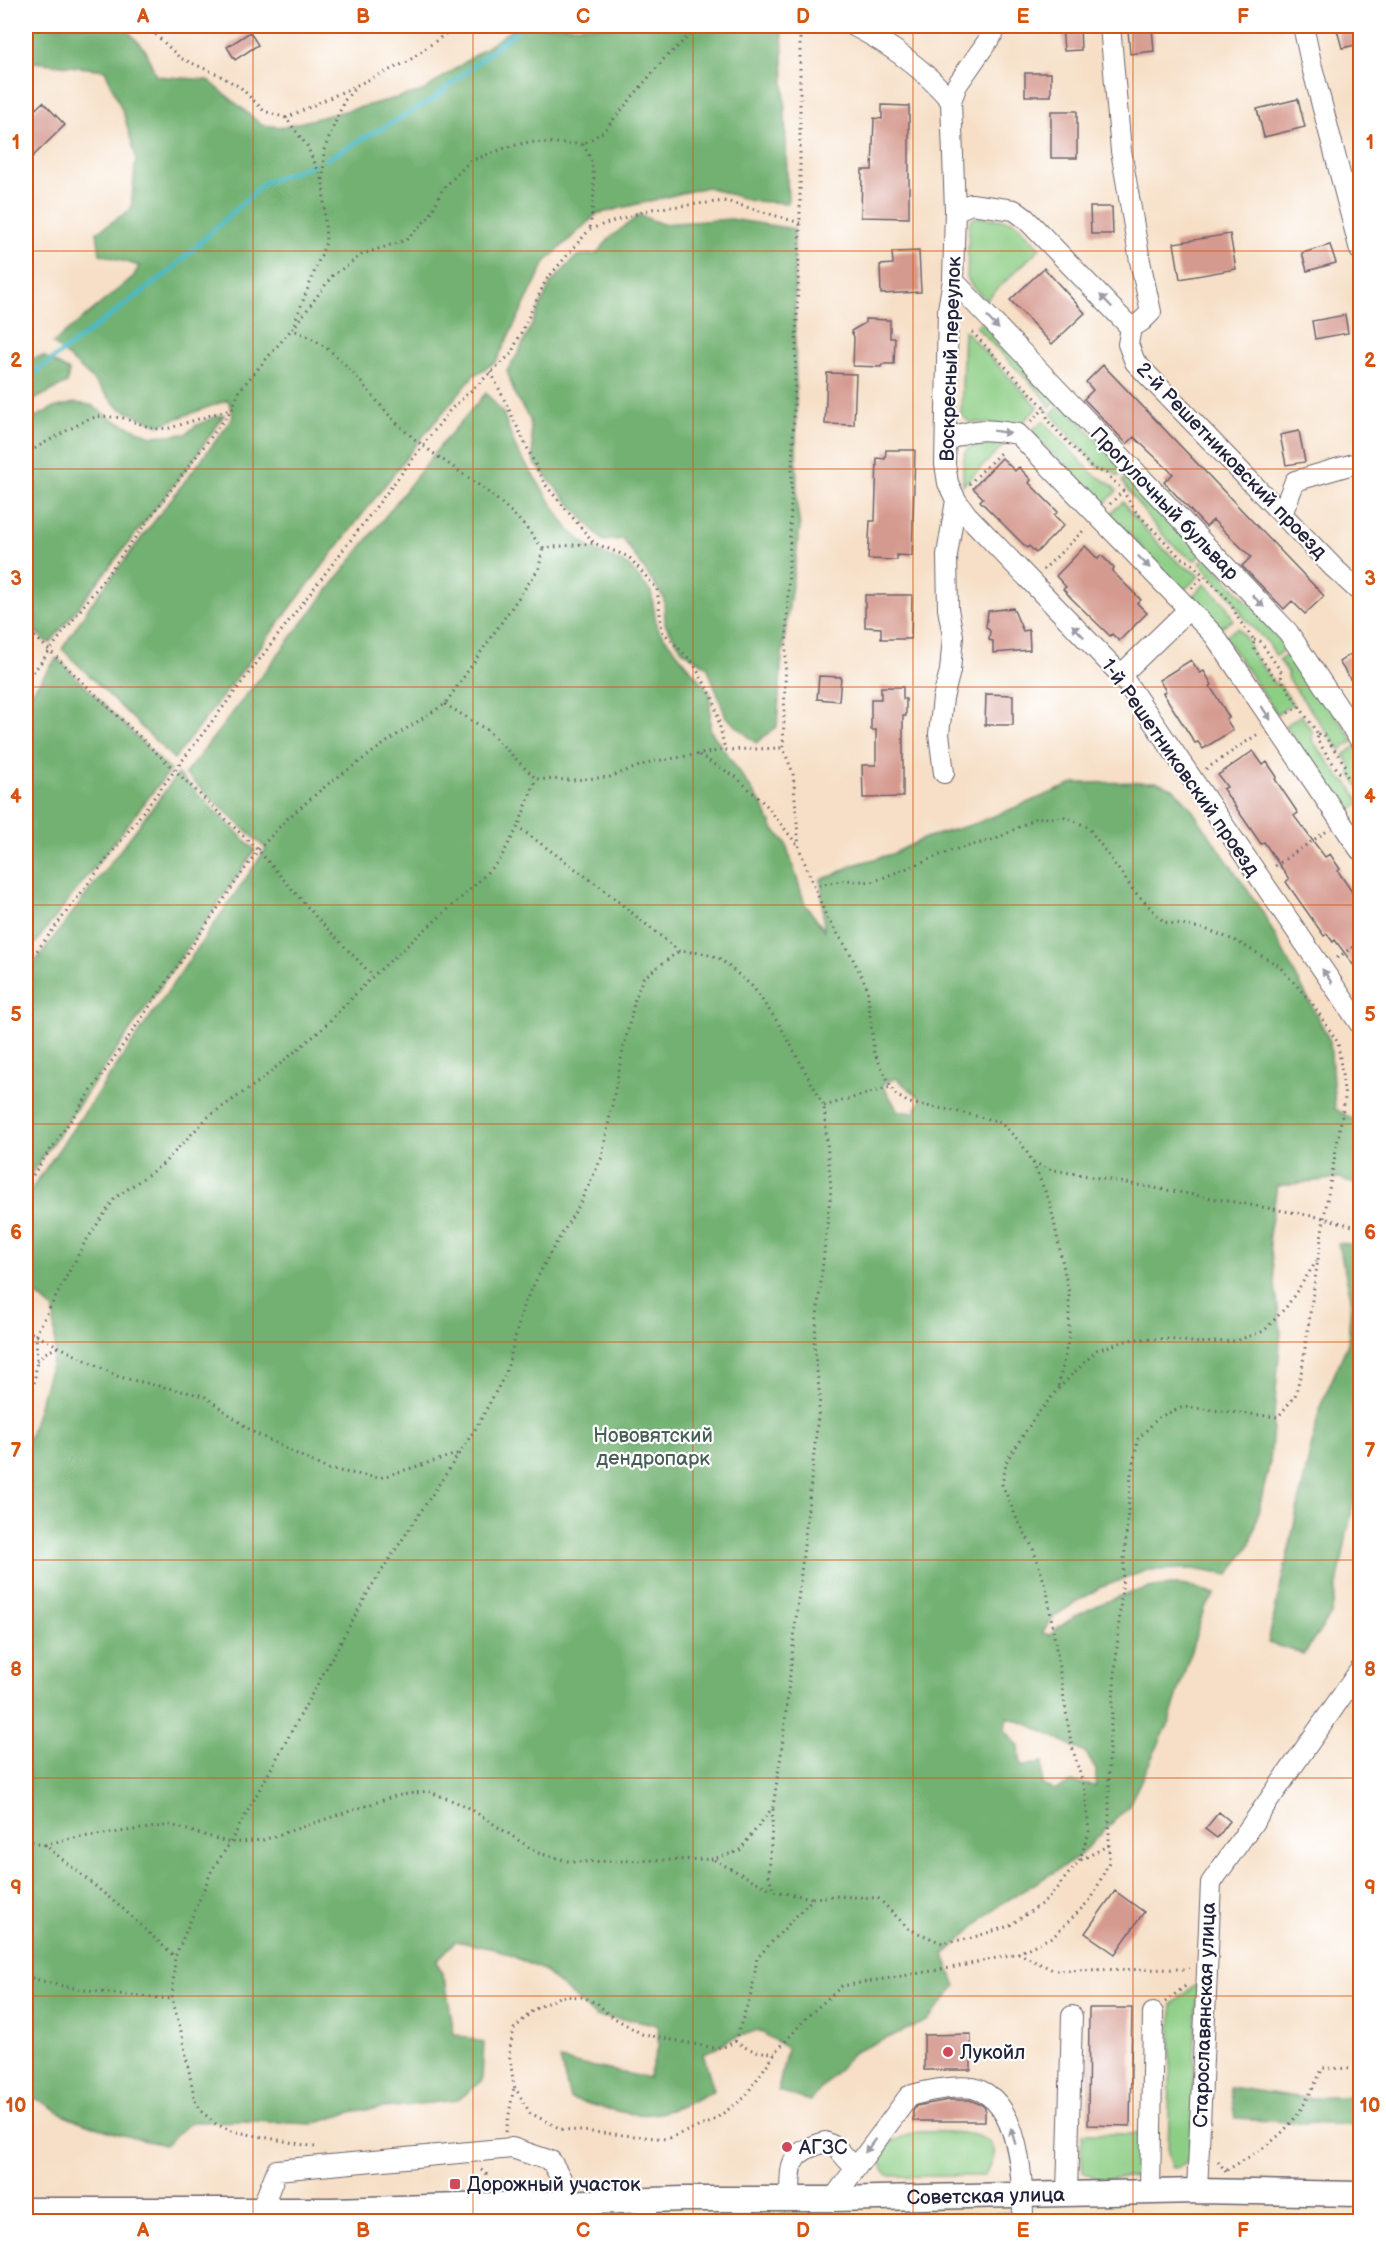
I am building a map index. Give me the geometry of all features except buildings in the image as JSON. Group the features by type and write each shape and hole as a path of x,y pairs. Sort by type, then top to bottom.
{"main road":[{"name":"Советская улица","path":"26,2210 261,2210 354,2215 646,2211 790,2199 1197,2191 1227,2181 1360,2194"}],"street":[{"path":"854,26 900,53 925,73 951,100 957,85 994,32 995,26"},
{"path":"955,211 971,204 1014,210 1025,218 1131,328 1151,312 1121,151 1110,26"},
{"path":"1303,26 1360,250"},
{"name":"Воскресный переулок","path":"944,773 939,734 943,698 950,671 953,636 948,609 947,555 962,493 948,483 945,464 948,309 953,280 955,211 951,100"},
{"name":"Прогулочный бульвар","path":"953,280 1287,632 1360,740"},
{"name":"2-й Решетниковский проезд","path":"1131,328 1128,344 1135,362 1360,592"},
{"path":"947,441 961,432 990,430 1018,434 1214,635 1360,850"},
{"path":"1282,514 1295,481 1360,462"},
{"name":"1-й Решетниковский проезд","path":"962,493 967,515 1121,675 1360,1024"},
{"path":"1121,675 1189,609"},
{"name":"Старославянская улица","path":"1197,2191 1211,1883 1360,1670"},
{"path":"1150,2192 1153,2013"},
{"path":"1067,2193 1072,2016"},
{"path":"833,2199 854,2167 909,2096 963,2087 973,2088 995,2100 1012,2130 1023,2194 1023,2222"},
{"path":"790,2199 791,2165 797,2156 809,2147 825,2142 836,2147 854,2167"},
{"path":"261,2210 277,2170 512,2148 551,2161 565,2184 568,2212"}],"path":[{"path":"147,26 180,58 240,87 264,111 286,118 307,146 323,182"},
{"path":"286,118 407,62 456,26"},
{"path":"26,682 232,409 239,392 292,330 332,276 363,254 406,240 430,216 442,190 470,161 529,142 583,144 603,132 664,60 700,26"},
{"path":"800,26 800,223 783,748 793,773 799,848 826,916 849,951 867,987 874,1052 896,1095 909,1103 1000,1122 1021,1143 1033,1162 1050,1203 1069,1293 1069,1336 1058,1389"},
{"path":"292,330 326,242 324,150 344,101 358,84"},
{"path":"583,144 590,155 595,182 590,229"},
{"path":"26,965 450,410 511,354 546,280 590,229 651,209 726,201 800,223"},
{"path":"292,330 306,334 327,347 365,385 403,429 513,513 543,548"},
{"name":"Прогулочный бульвар","path":"972,332 1045,408 1048,421 1093,469 1106,473 1123,491 1136,512 1180,557 1191,563 1229,600 1239,620 1254,640 1260,641 1282,673 1281,679 1318,734 1317,740 1339,772 1345,773"},
{"path":"491,372 544,483 594,543"},
{"path":"26,457 37,447 87,419 101,416 123,418 155,429 170,428 232,409"},
{"path":"962,493 1004,450"},
{"path":"1031,582 1123,491"},
{"path":"543,548 594,543 629,557 657,589 663,631 693,663 714,700 725,750"},
{"path":"26,1185 258,850 288,818 328,784 401,732 446,704 539,568 543,548"},
{"path":"26,628 258,850 317,918 374,976"},
{"name":"Прогулочный бульвар","path":"1254,640 1253,647 1275,678 1281,679"},
{"path":"446,704 487,730 536,779 572,780 610,777 650,762 725,750 783,748"},
{"path":"1192,779 1299,706"},
{"name":"Прогулочный бульвар","path":"1318,734 1324,735 1346,766 1345,773 1360,795"},
{"path":"699,755 736,777 767,806 799,848"},
{"path":"26,1418 32,1399 37,1361 36,1335 84,1244 115,1198 163,1164 209,1116 257,1083 321,1030 374,976 473,887 500,859 518,827 536,779"},
{"path":"514,2086 530,2113 561,2129 666,2139 711,2122 744,2098 776,2053 809,2015 842,1986 956,1967 1018,1953 1054,1936 1092,1898 1109,1862 1109,1748 1131,1474 1138,1438 1159,1417 1183,1407 1278,1417 1295,1395 1302,1369 1324,1218 1345,1098 1338,1043 1312,1003 1278,965 1236,941 1205,929 1164,922 1134,891 1088,827 1065,818 1036,818 996,839 950,851 872,882 846,879 813,886"},
{"path":"1259,877 1341,821"},
{"path":"518,827 599,885 679,951 702,952 719,958 753,987 781,1027 824,1106 831,1189 814,1344 820,1398 782,1748 773,1808 769,1875 773,1891"},
{"path":"1323,969 1360,942"},
{"path":"324,2149 232,2131 216,2124 202,2112 195,2101 172,1999 175,1957 212,1870 230,1843 371,1587 476,1428 506,1373 524,1304 549,1255 578,1208 602,1157 620,1064 642,978 679,951"},
{"path":"824,1106 891,1087"},
{"path":"1033,1162 1048,1169 1324,1218 1360,1228"},
{"path":"713,1859 773,1891 813,1898 834,1896 878,1898 909,1929 942,1943 971,1938 1009,1926 1047,1900 1079,1861 1089,1832 1085,1791 1071,1743 1047,1591 1033,1548 1002,1484 1007,1460 1035,1417 1058,1389 1097,1350 1133,1339 1167,1339 1200,1343 1235,1341 1264,1331 1287,1306 1318,1259"},
{"path":"26,1330 118,1377 204,1396 253,1432 327,1468 379,1478 459,1454"},
{"path":"37,1361 45,1353 59,1347"},
{"path":"45,1845 67,1839 171,1825 230,1843 263,1840 395,1796 428,1791 466,1806 538,1853 572,1862 713,1859 739,1851 773,1808"},
{"path":"26,1840 45,1845 123,1909 175,1957"},
{"path":"1079,1861 1109,1845"},
{"path":"512,2148 505,2129 514,2086 509,2053 514,2029 533,2010 561,1996 583,1997 598,2004 609,2015 642,2034 714,2048 727,2046 735,2041 752,1991 757,1958 782,1928 813,1898"},
{"path":"1018,1953 1053,1970 1206,1969"},
{"path":"1153,2013 1206,1969"},
{"path":"26,1976 50,1984 90,1991 172,1999"},
{"path":"735,2041 745,2048 758,2052 776,2053"},
{"path":"1214,2157 1227,2181 1297,2116 1323,2068 1360,2068"},
{"path":"477,2167 486,2173 490,2186"}],"green space":[{"path":"26,26 124,26 146,51 156,76 208,80 262,125 283,127 423,91 517,26 782,26 788,203 751,201 707,187 597,214 546,261 496,362 474,375 419,441 174,759 62,649 91,604 227,426 233,415 228,400 159,425 119,408 53,343 133,277 139,266 100,254 97,232 131,209 136,158 124,115 105,70 26,61"},
{"path":"639,215 662,224 731,219 794,229 797,506 800,527 782,656 777,726 756,743 726,717 707,666 683,651 665,624 664,598 623,539 603,541 534,463 530,420 515,395 507,371 519,352 551,283 577,256 596,254 611,237"},
{"path":"978,217 1013,221 1040,248 986,300 971,285 967,277 969,226 971,219"},
{"path":"981,322 1059,399 1050,407 1043,396 976,327"},
{"path":"964,330 1038,407 1020,425 969,422 961,414"},
{"path":"43,356 69,371 67,383 26,404 26,360"},
{"name":"Нововятский дендропарк","path":"486,393 503,413 516,449 569,530 590,548 628,565 651,592 657,628 710,693 710,730 763,806 774,830 785,841 805,904 824,930 821,879 853,865 892,854 925,838 977,823 1075,783 1157,782 1173,788 1188,804 1262,911 1330,1041 1335,1109 1360,1123 1360,1187 1340,1178 1277,1186 1269,1235 1281,1332 1270,1462 1251,1543 1229,1575 1192,1569 1148,1570 1099,1588 1056,1615 1042,1633 1050,1635 1062,1625 1093,1607 1147,1589 1183,1585 1215,1595 1204,1609 1168,1725 1128,1807 1076,1859 996,1907 944,1955 956,1986 927,2021 854,2052 810,2101 778,2091 787,2048 758,2030 729,2040 703,2054 714,2090 685,2105 661,2113 622,2112 570,2099 560,2060 648,2078 658,2048 658,2025 636,2020 596,2017 543,1970 499,1950 455,1941 437,1961 446,1984 454,2034 484,2043 482,2081 458,2100 355,2111 313,2124 251,2121 191,2122 165,2145 91,2125 26,2096 26,1443 55,1352 54,1310 37,1295 26,1295 26,1197 266,849 185,774 440,446","holes":["896,1078 921,1099 914,1113 898,1111 882,1084","1007,1717 1032,1726 1085,1752 1096,1770 1096,1786 1072,1782 1055,1790 1042,1785 1043,1762 1021,1767 1019,1746 1005,1730"]},
{"path":"75,403 91,405 112,419 151,436 186,434 197,425 224,415 191,463 50,643 26,622 26,422 53,408"},
{"path":"1062,403 1126,470 1118,476 1110,469 1098,467 1051,414"},
{"path":"1043,421 1093,474 1109,483 1117,491 1102,506 1031,431"},
{"path":"1005,444 963,485 964,460 968,449 980,445"},
{"path":"1129,474 1203,552 1195,560 1175,546 1145,514 1122,481"},
{"path":"1123,502 1164,549 1179,563 1199,576 1183,591 1110,514"},
{"path":"1206,557 1289,646 1276,656 1269,644 1245,619 1232,598 1200,563"},
{"path":"1205,584 1226,605 1233,620 1219,628 1190,598"},
{"path":"1238,628 1248,641 1252,653 1293,704 1277,714 1224,636"},
{"path":"1292,652 1354,741 1340,750 1288,679 1288,672 1279,660"},
{"path":"57,658 170,770 26,955 26,700"},
{"path":"1301,715 1313,733 1312,740 1360,801 1360,804 1345,814 1285,726"},
{"path":"1356,746 1360,752 1360,789 1351,775 1351,766 1344,755"},
{"path":"178,774 255,850 26,1181 26,974"},
{"path":"1338,1243 1360,1245 1360,1478 1331,1615 1304,1654 1268,1643 1320,1407 1348,1343 1351,1297"},
{"path":"1197,1984 1191,2150 1186,2163 1173,2168 1168,2155 1172,2004"},
{"path":"1230,2087 1305,2098 1360,2096 1360,2126 1235,2119"},
{"path":"916,2132 974,2135 986,2140 993,2148 993,2160 984,2176 888,2176 883,2170 880,2159 892,2141"},
{"path":"1083,2134 1148,2134 1143,2175 1104,2179 1089,2176 1083,2172 1081,2150"},
{"path":"1010,2213 1008,2222 748,2221 758,2221"}],"waterway":[{"path":"327,159 432,100 522,26"},
{"path":"26,379 169,272 264,183 312,165"}],"place":[{"name":"Лукойл","path":"948,2052"},
{"name":"АГЗС","path":"787,2147"},
{"name":"Дорожный участок","path":"455,2184"}]}
